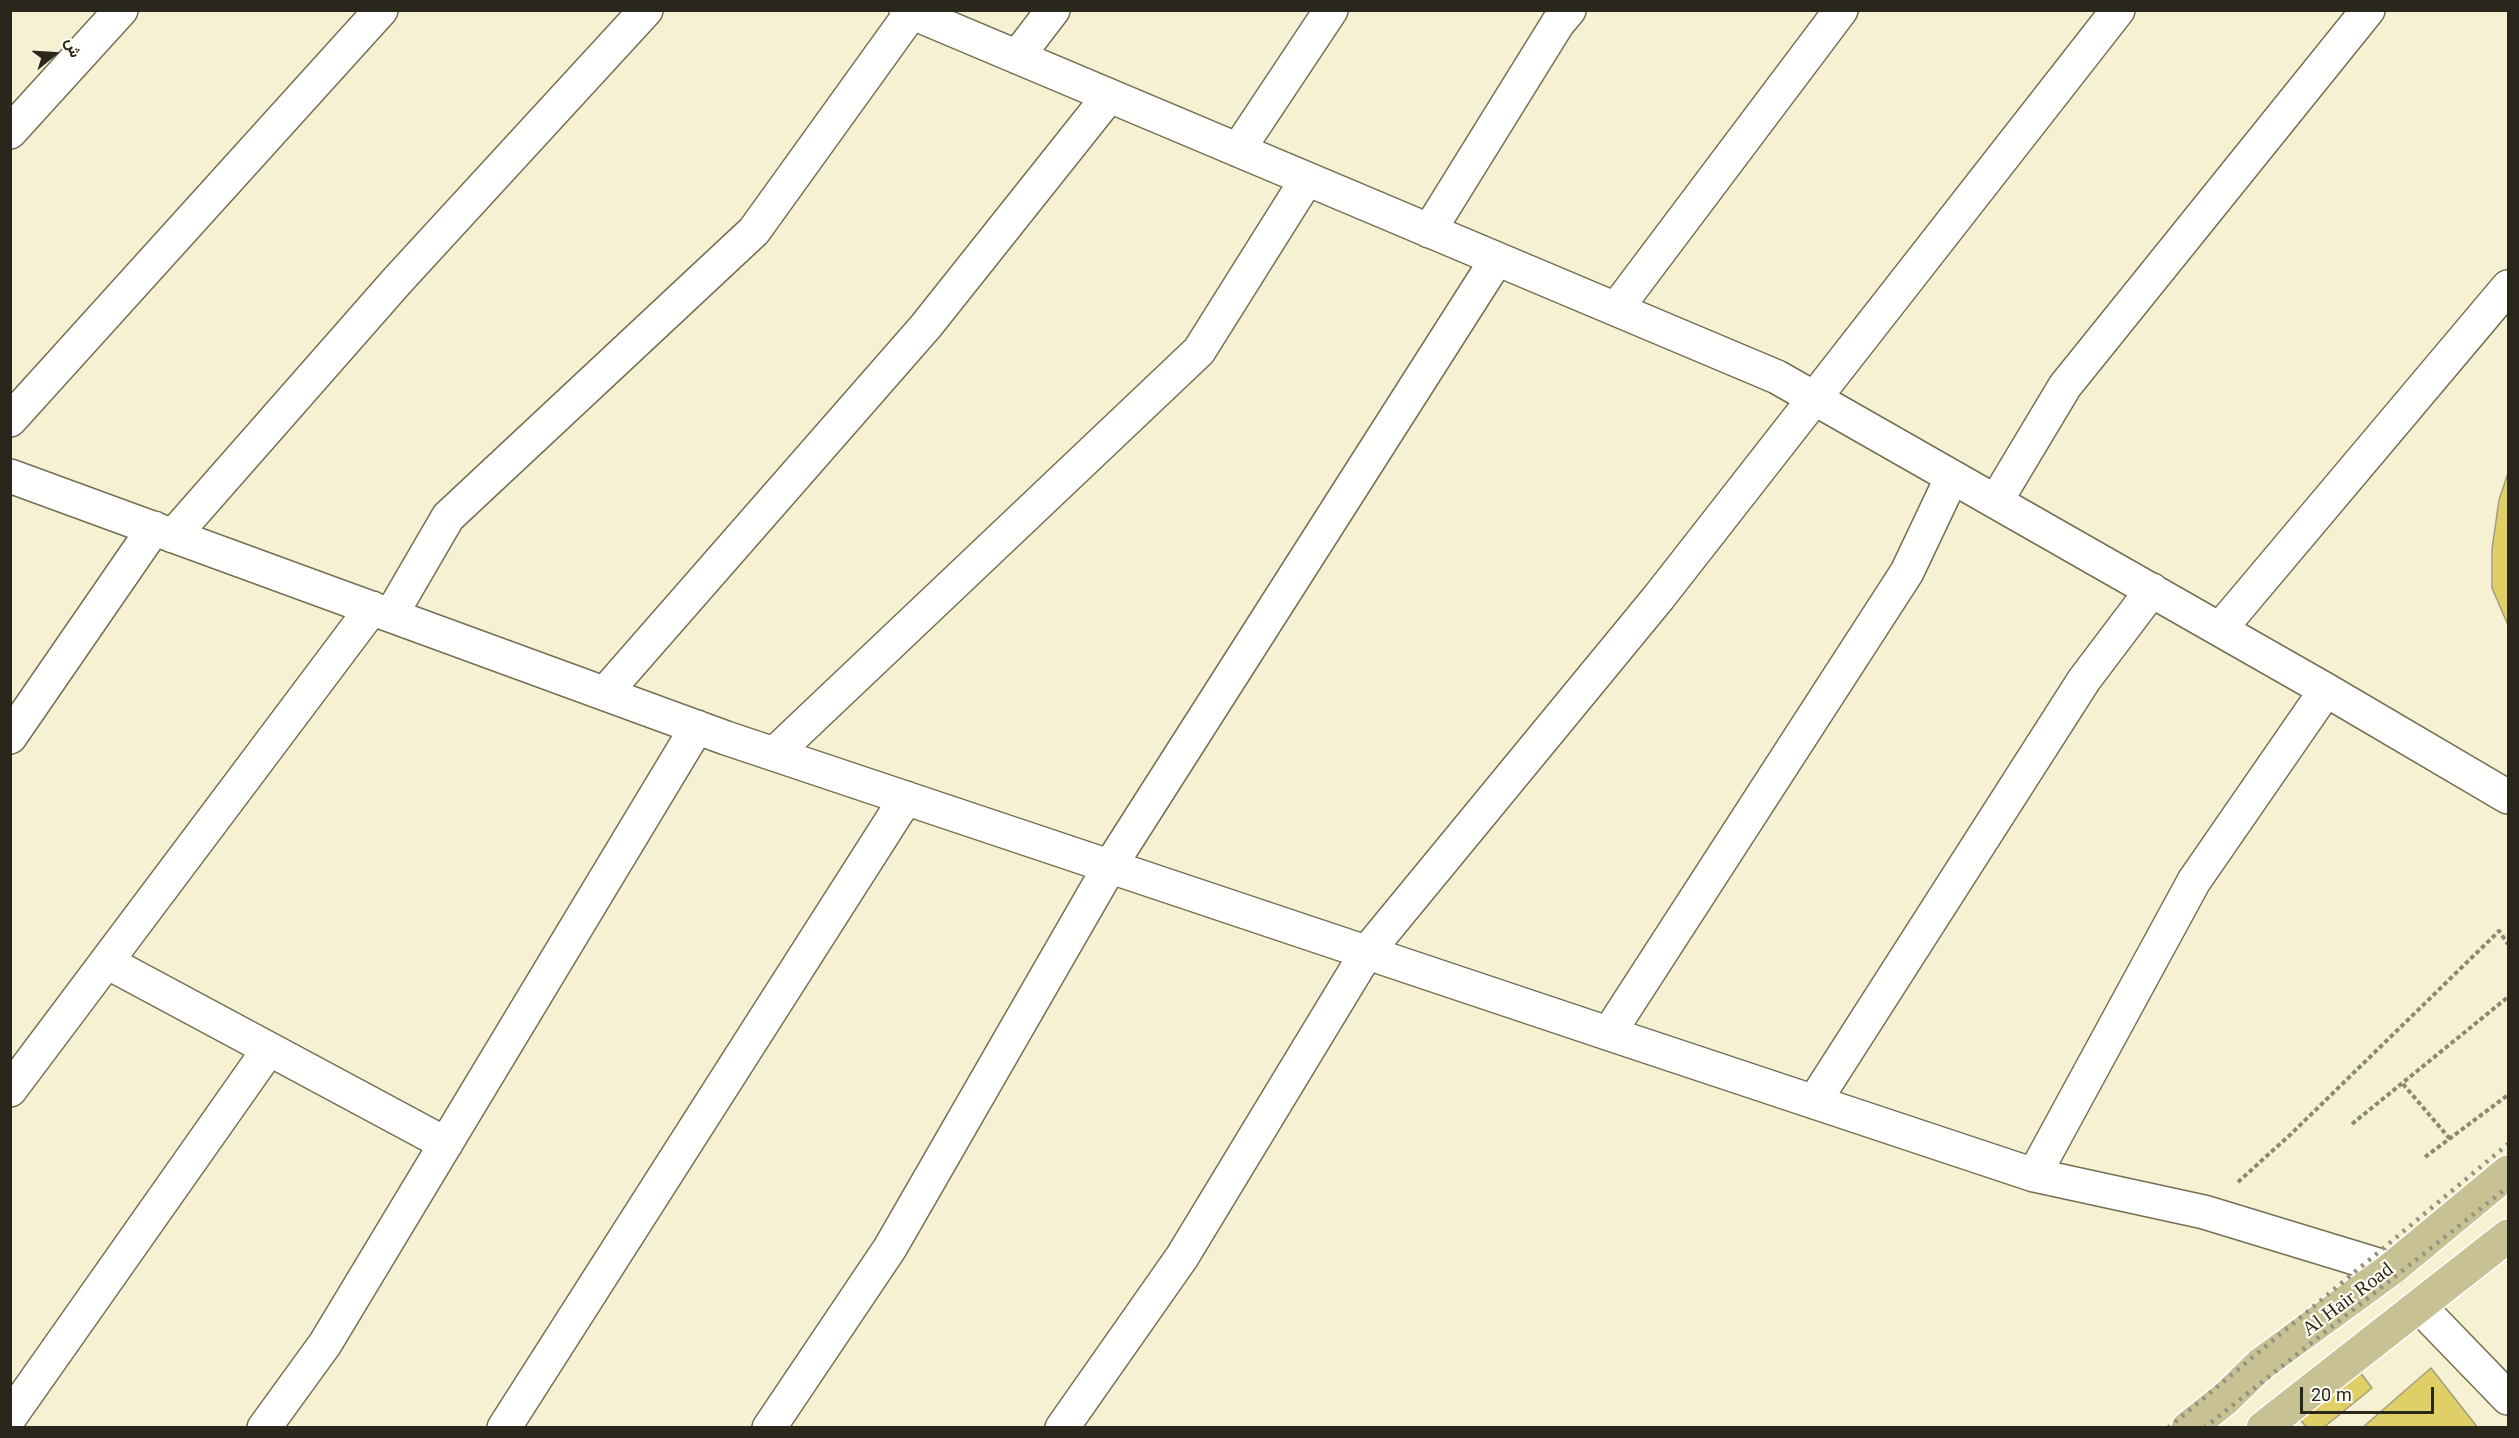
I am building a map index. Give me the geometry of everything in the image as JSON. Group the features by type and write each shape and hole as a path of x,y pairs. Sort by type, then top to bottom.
{"main road":[{"name":"Al Hair Road","path":"2188,1428 2225,1398 2261,1364 2391,1269 2508,1172"},
{"path":"2263,1428 2508,1236"}],"street":[{"path":"10,132 121,10"},
{"path":"10,420 381,10"},
{"path":"10,737 164,532 646,10"},
{"path":"1017,57 1053,10"},
{"path":"1238,150 1331,10"},
{"path":"1429,231 1558,23 1569,10"},
{"path":"1616,309 1841,10"},
{"path":"1062,1428 1182,1257 1367,952 1659,597 2118,10"},
{"path":"1996,501 2065,386 2368,10"},
{"path":"10,1090 106,962 381,612 448,517 754,231 909,12 1777,377 2220,629 2508,797"},
{"path":"605,693 926,326 1109,96"},
{"path":"774,754 1199,351 1307,179"},
{"path":"769,1428 890,1248 1110,866 1497,259"},
{"path":"2220,629 2508,287"},
{"path":"10,476 774,754 1609,1033 2034,1174 2204,1212 2391,1269"},
{"path":"1609,1033 1906,572 1952,477"},
{"path":"1814,1101 2084,680 2152,590"},
{"path":"2034,1174 2194,881 2326,690"},
{"path":"264,1428 325,1344 697,727"},
{"path":"504,1428 906,798"},
{"path":"106,962 446,1144"},
{"path":"10,1417 269,1049"},
{"path":"2419,1306 2508,1398"}],"path":[{"path":"2204,1212 2291,1134 2499,932 2508,944"},
{"path":"2352,1124 2508,998"},
{"path":"2403,1084 2450,1139"},
{"path":"2425,1157 2508,1095"}],"building":[{"path":"2508,473 2508,625 2492,588 2492,549 2499,500"},
{"path":"2357,1368 2372,1388 2323,1428 2307,1428 2297,1416"},
{"path":"2431,1368 2478,1428 2362,1428"}],"railway":[{"path":"2168,1428 2508,1144"},
{"path":"2204,1428 2508,1187"}]}
